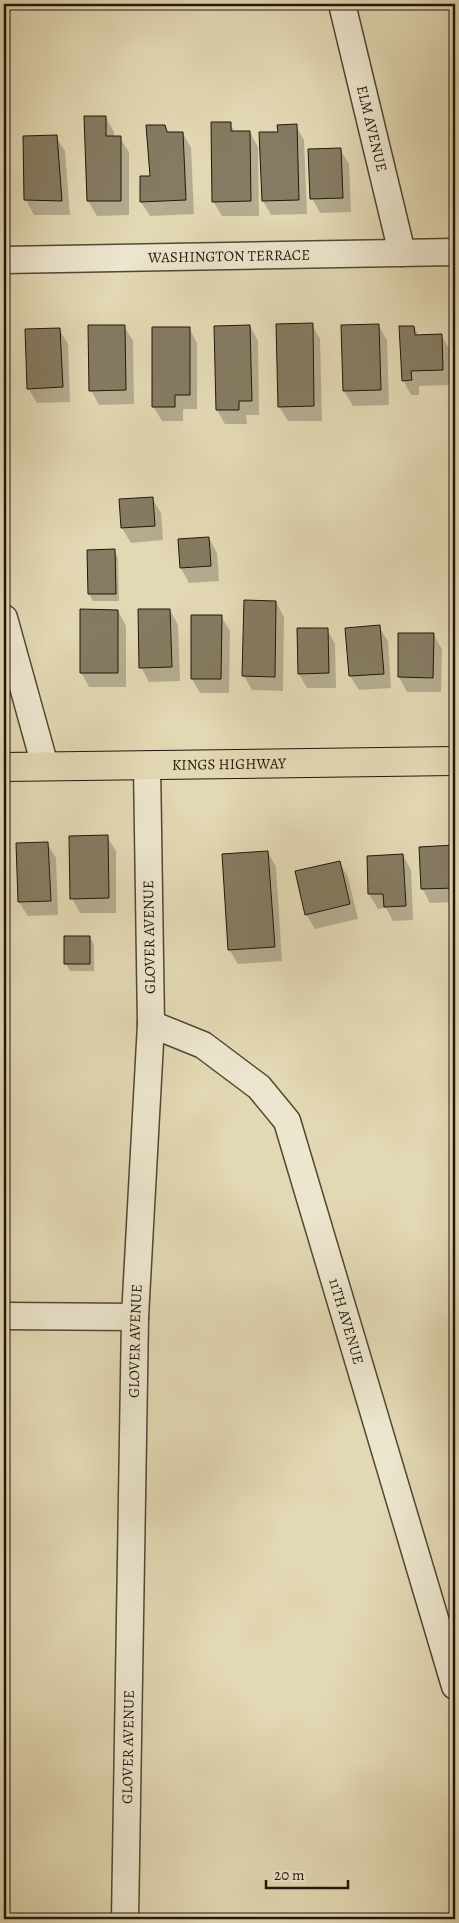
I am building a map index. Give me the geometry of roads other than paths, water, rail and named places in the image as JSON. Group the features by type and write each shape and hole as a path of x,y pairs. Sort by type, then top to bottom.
{"main road":[{"name":"KINGS HIGHWAY","path":"4,767 455,761"}],"street":[{"name":"ELM AVENUE","path":"342,4 402,253"},
{"name":"WASHINGTON TERRACE","path":"4,260 455,252"},
{"path":"4,618 45,766"},
{"name":"GLOVER AVENUE","path":"125,1919 135,1317 151,1024 147,764"},
{"name":"11TH AVENUE","path":"151,1024 203,1045 259,1087 287,1122 455,1686"},
{"path":"4,1316 135,1317"}]}
